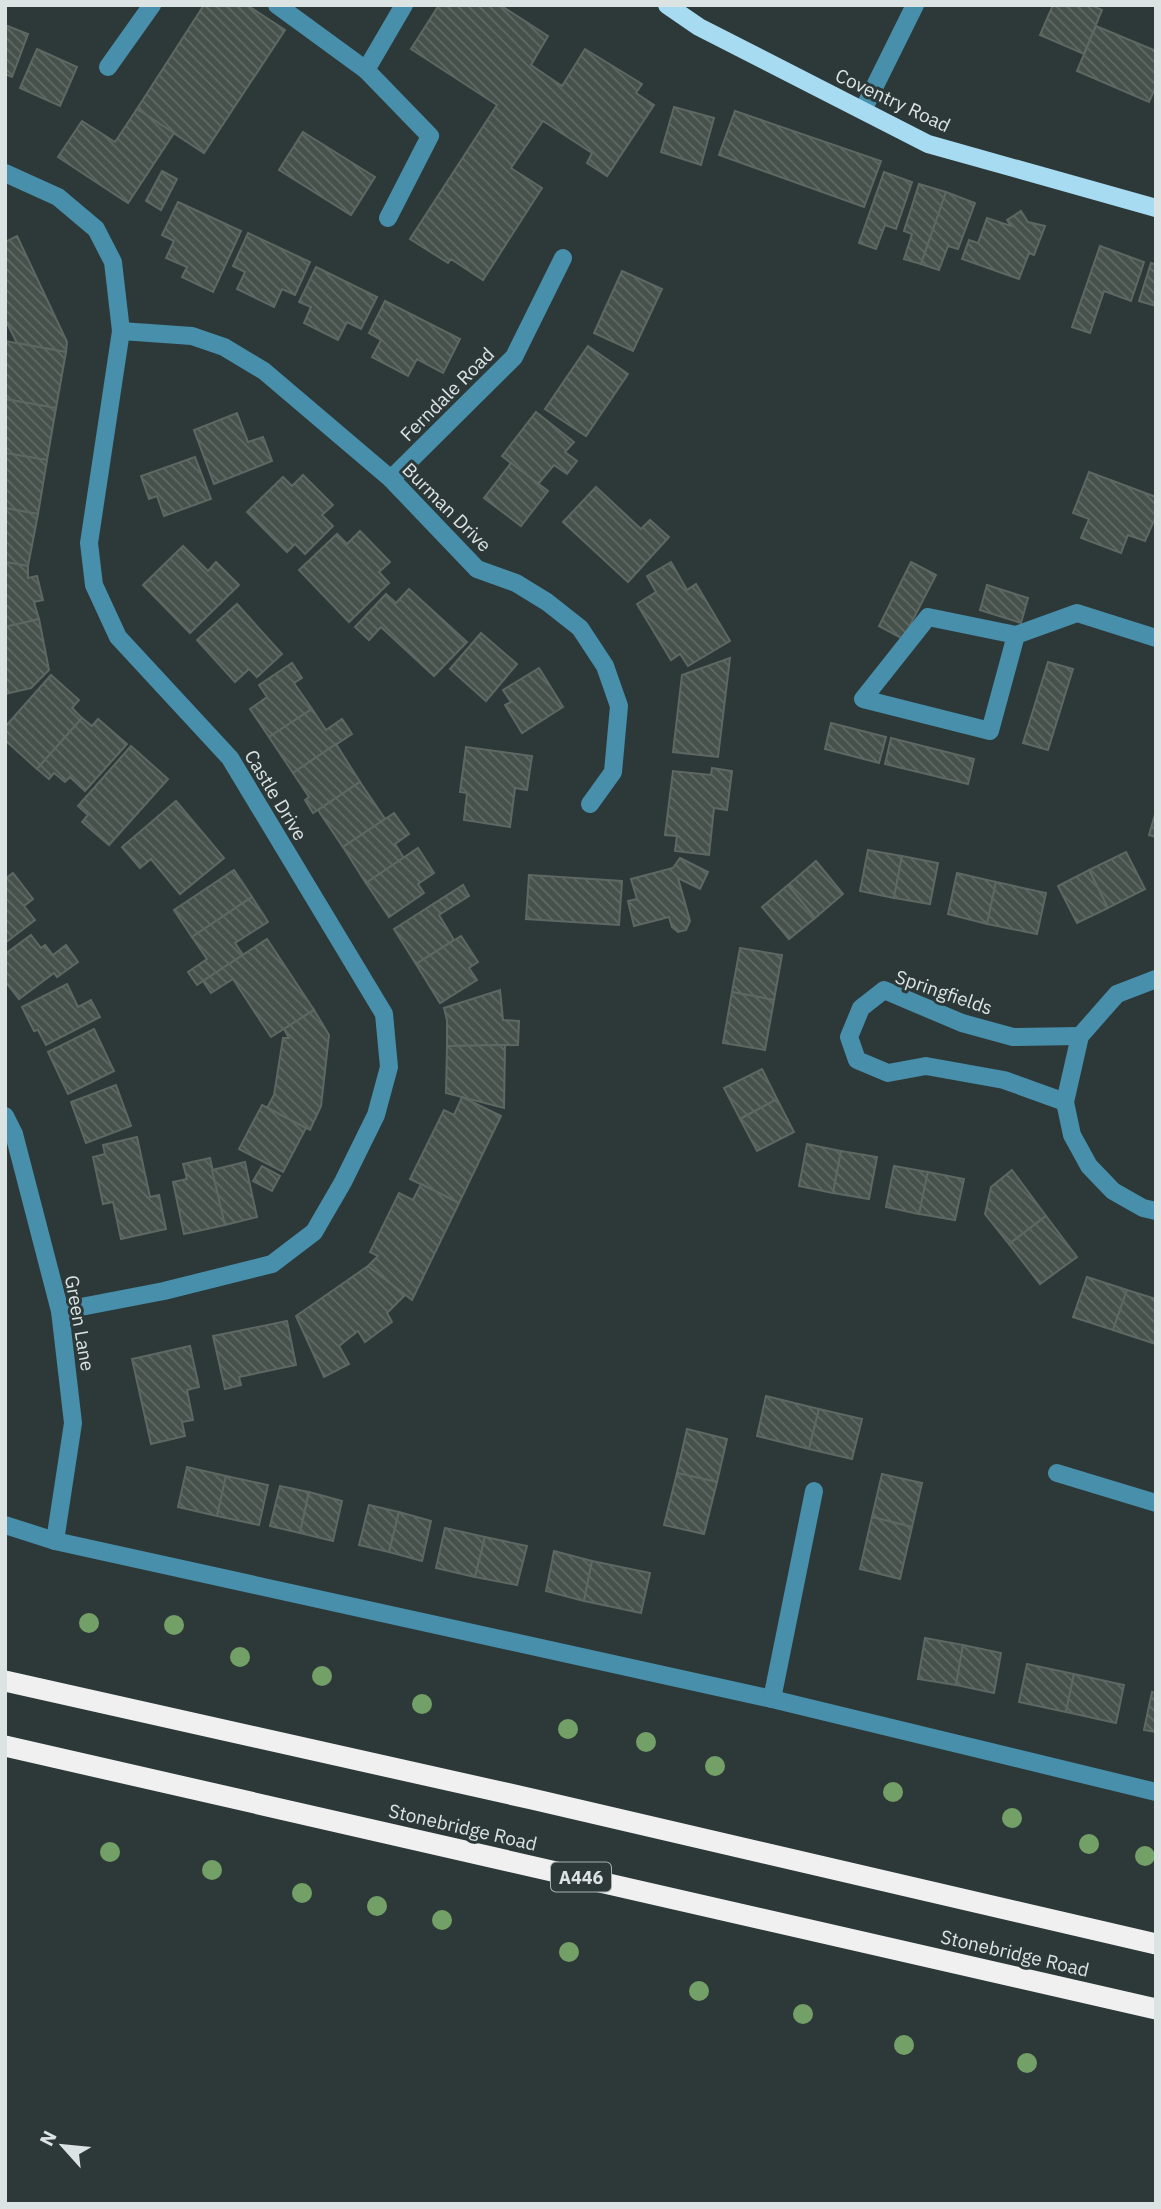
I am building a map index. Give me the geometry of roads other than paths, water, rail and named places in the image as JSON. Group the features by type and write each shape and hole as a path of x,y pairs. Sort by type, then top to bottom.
{"highway":[{"name":"Stonebridge Road","path":"5,1681 518,1796 1156,1944"},
{"name":"Stonebridge Road","path":"5,1746 1156,2009"}],"main road":[{"name":"Coventry Road","path":"667,5 699,27 928,144 1156,208"}],"street":[{"path":"108,67 152,5"},
{"path":"277,5 366,70 430,136 388,218"},
{"path":"366,70 404,5"},
{"path":"863,110 915,5"},
{"name":"Castle Drive","path":"5,173 58,197 96,229 113,262 121,331 89,543 94,585 118,637 230,758 384,1014 390,1067 376,1115 343,1182 314,1232 272,1264 164,1291 60,1311"},
{"name":"Ferndale Road","path":"391,479 514,357 563,258"},
{"name":"Burman Drive","path":"121,331 192,336 224,347 264,371 391,479 477,569 516,583 547,601 580,628 605,666 619,706 613,772 590,804"},
{"path":"1016,635 990,732 863,699 928,617 1016,635 1077,613 1156,638"},
{"path":"1156,979 1117,994 1080,1036 1065,1102 1072,1135 1088,1166 1113,1191 1143,1208 1156,1211"},
{"name":"Springfields","path":"1065,1102 1004,1080 926,1066 888,1073 857,1060 849,1037 861,1008 884,990 962,1023 1013,1037 1080,1036"},
{"name":"Green Lane","path":"5,1116 14,1135 60,1311 73,1423 55,1541"},
{"path":"1057,1473 1156,1503"},
{"path":"772,1699 814,1491"},
{"path":"5,1525 55,1541 772,1699 1156,1792"}]}
